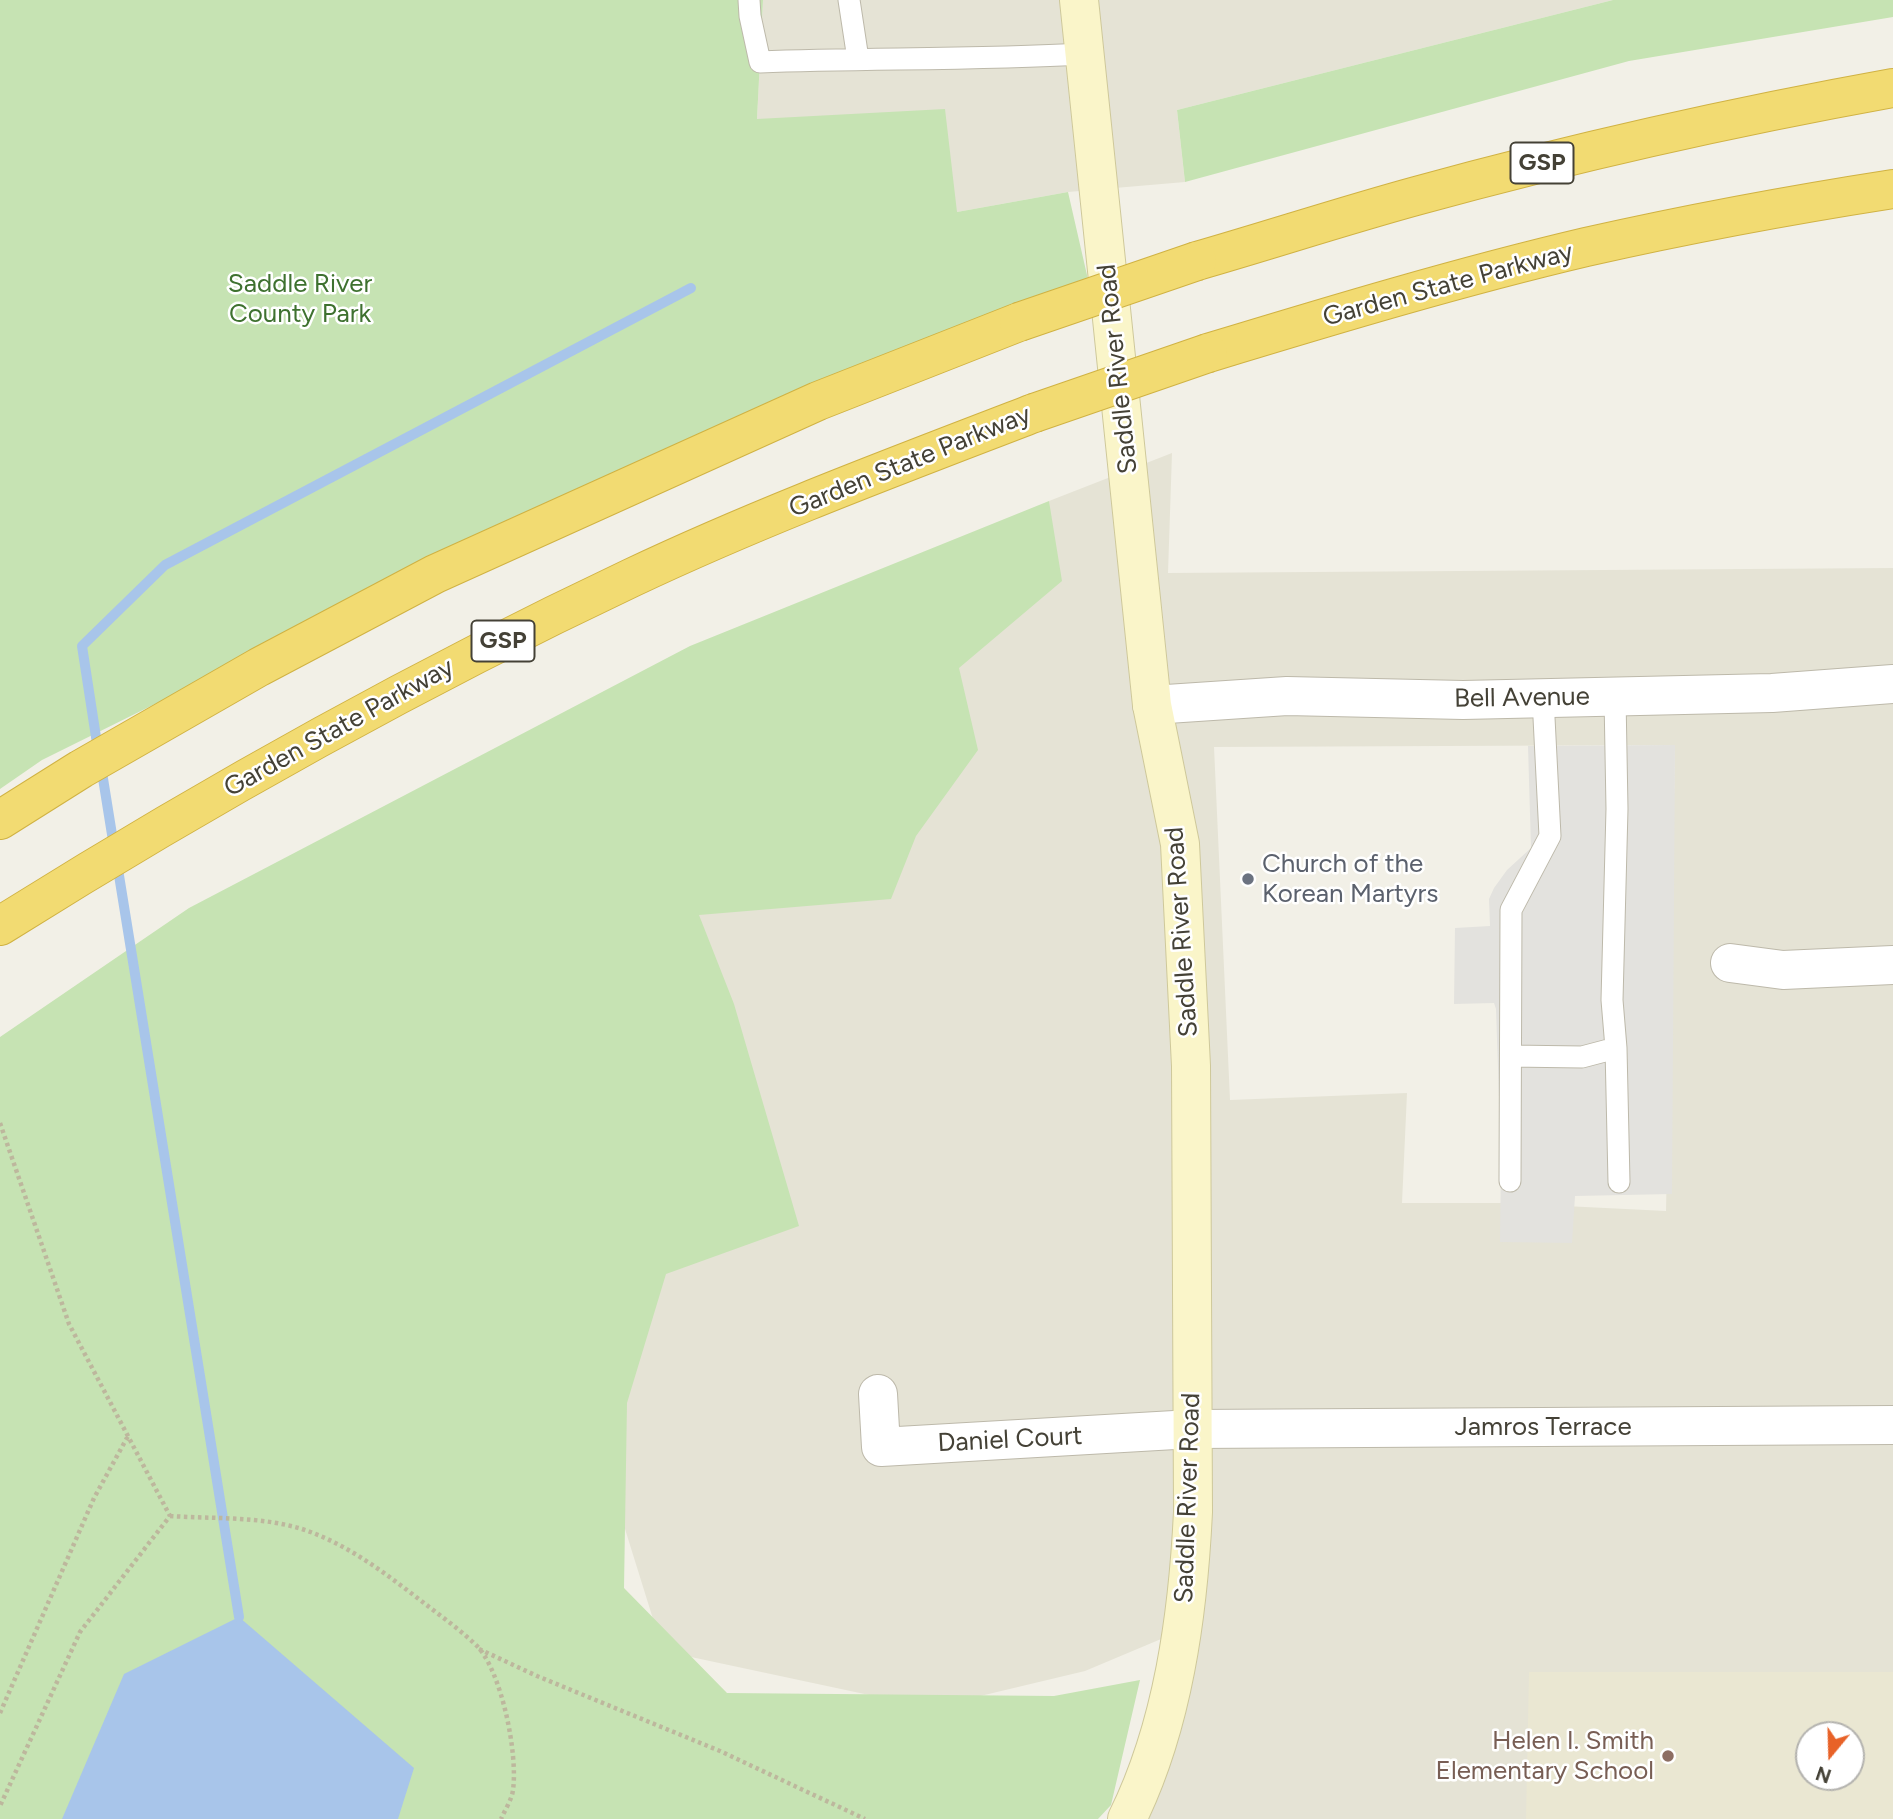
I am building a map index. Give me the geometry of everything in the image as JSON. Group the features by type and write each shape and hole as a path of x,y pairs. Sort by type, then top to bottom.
{"highway":[{"name":"GSP","path":"0,821 81,769 259,667 435,575 818,401 1019,322 1197,261 1415,196 1598,149 1790,107 1893,89"},
{"name":"Garden State Parkway","path":"0,926 130,844 465,659 646,572 832,491 1034,413 1208,352 1394,297 1585,247 1780,206 1893,189"}],"street":[{"name":"Saddle River Road","path":"1079,0 1152,705 1180,844 1191,1066 1193,1512 1190,1577 1178,1657 1159,1735 1127,1819"},
{"name":"Bell Avenue","path":"1152,705 1287,696 1463,700 1772,693 1893,684"},
{"path":"1730,963 1783,970 1893,965"},
{"name":"Daniel Court","path":"878,1394 881,1447 1192,1429"},
{"name":"Jamros Terrace","path":"1192,1429 1893,1425"}],"lane":[{"path":"749,0 760,62 984,59 1084,54"},
{"path":"849,0 858,59"},
{"path":"1615,697 1617,809 1612,1000 1616,1048 1619,1182"},
{"path":"1510,1181 1511,910 1550,836 1543,698"},
{"path":"1511,1056 1582,1057 1616,1048"}],"path":[{"path":"0,1123 69,1324 170,1516"},
{"path":"0,1713 94,1498 128,1436"},
{"path":"170,1516 256,1520 302,1529 348,1549 380,1570 479,1648 527,1672 720,1751 865,1819"},
{"path":"0,1806 80,1632 170,1516"},
{"path":"479,1648 496,1680 508,1722 513,1792 501,1819"}],"shaded area":[{"path":"763,0 1613,0 1177,110 1185,182 1068,192 957,212 757,119"},
{"path":"1172,453 1168,573 1893,568 1893,1819 1133,1819 1192,1626 1085,1671 930,1708 663,1651 597,1439 657,840 1053,549 1049,501","holes":["1675,745 1666,1211 1504,1203 1402,1203 1407,1093 1230,1100 1214,747"]},
{"path":"1675,745 1672,1194 1575,1196 1572,1243 1500,1242 1501,1157 1496,1009 1494,1003 1454,1004 1455,928 1490,926 1489,899 1494,888 1507,870 1531,848 1528,746"},
{"name":"Helen I. Smith Elementary School","path":"1529,1672 1893,1672 1893,1819 1526,1819"}],"green space":[{"name":"Saddle River County Park","path":"0,0 763,0 757,119 945,109 957,212 1068,192 1092,297 490,538 42,760 0,789"},
{"path":"1613,0 1893,0 1893,17 1629,61 1185,182 1177,110"},
{"path":"1049,501 1062,581 959,668 978,750 916,836 891,899 699,915 734,1004 799,1226 666,1274 627,1403 624,1588 727,1693 1054,1696 1140,1680 1111,1805 1098,1819 0,1819 0,1037 189,908 690,646"}],"water":[{"path":"239,1617 414,1768 398,1819 62,1819 124,1674"}],"waterway":[{"path":"98,750 82,646 165,565 691,288"},
{"path":"101,766 114,847"},
{"path":"117,863 239,1617"}],"place":[{"name":"Church of the Korean Martyrs","path":"1248,879"},
{"name":"Helen I. Smith Elementary School","path":"1668,1756"}]}
